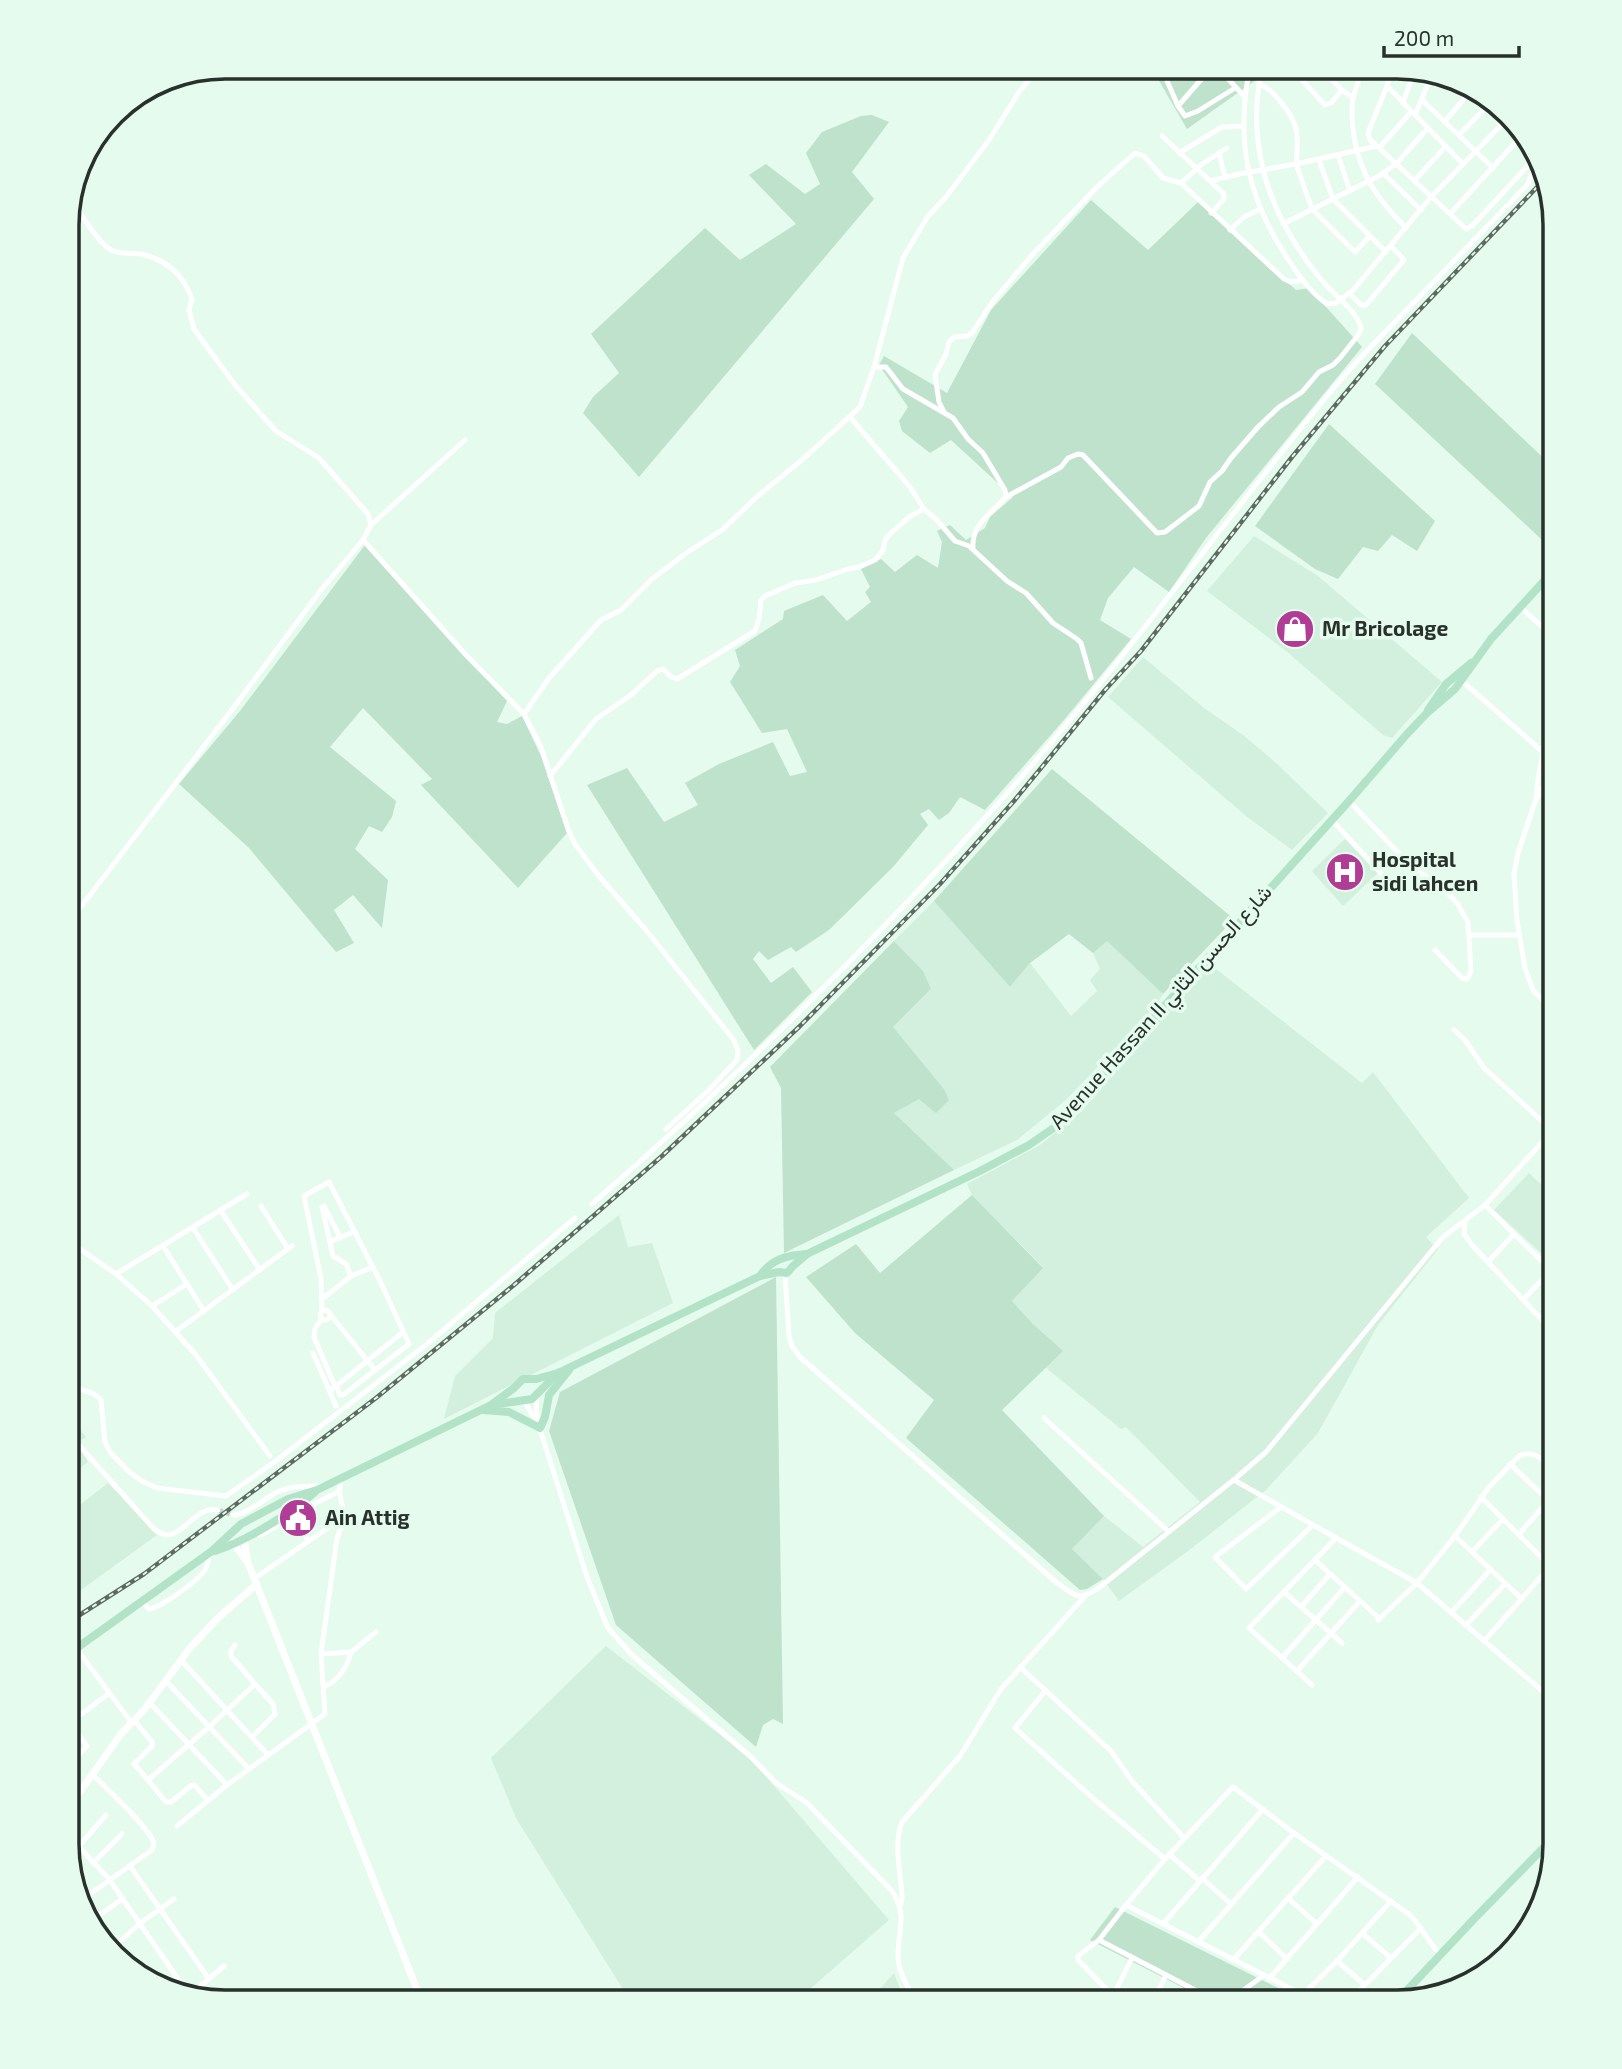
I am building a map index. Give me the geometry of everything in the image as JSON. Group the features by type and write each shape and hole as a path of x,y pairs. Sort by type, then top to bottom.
{"main road":[{"path":"1458,678 1543,583"},
{"name":"Avenue Hassan II شارع الحسن الثاني","path":"790,1261 980,1171 1037,1140 1055,1127 1349,802 1376,768 1427,713 1436,707 1444,692 1458,678"},
{"path":"79,1646 210,1553 236,1527 282,1502 321,1488 491,1405 523,1378 531,1379 558,1373 760,1276 791,1270 790,1261 780,1257 760,1276"},
{"path":"775,1262 775,1268 782,1273"},
{"path":"480,1410 509,1412 539,1424 545,1417 550,1395 570,1367"},
{"path":"491,1405 530,1400 558,1373"},
{"path":"531,1379 537,1385 536,1394"},
{"path":"516,1386 516,1394 523,1400"},
{"path":"210,1553 292,1514 321,1488"},
{"path":"282,1502 291,1505 292,1514"},
{"path":"236,1527 235,1535 239,1540"},
{"path":"1408,1989 1543,1850"}],"street":[{"path":"524,714 549,678 601,620 621,610 652,579 722,530 862,405 903,258 928,216 946,197 989,140 1030,79"},
{"path":"1165,79 1183,115 1188,116 1235,88"},
{"path":"1227,79 1245,97"},
{"path":"1248,79 1244,126 1248,172 1260,209 1284,253 1303,280 1327,304 1334,304 1349,293 1432,196 1502,124"},
{"path":"973,549 972,538 989,512 1006,497 1061,467 1068,458 1078,454 1083,455 1157,533 1165,532 1199,506 1210,482 1258,427 1279,407 1302,392 1319,372 1333,365 1359,334 1360,323 1304,258 1283,224 1269,191 1256,118 1260,79"},
{"path":"1303,79 1325,105 1331,103 1342,90"},
{"path":"1331,79 1353,98"},
{"path":"1359,79 1353,98 1352,127 1356,152 1368,182 1406,228"},
{"path":"1388,79 1368,133 1370,140 1463,228 1470,228 1530,164"},
{"path":"1178,106 1200,80"},
{"path":"1403,103 1411,80"},
{"path":"1210,181 1378,147 1413,113 1422,100 1426,82"},
{"path":"1259,84 1270,90 1292,115 1296,131 1296,164 1312,209 1355,252 1370,236"},
{"path":"1387,86 1464,164"},
{"path":"1445,121 1466,96"},
{"path":"1422,100 1493,168"},
{"path":"1459,135 1485,109"},
{"path":"1180,153 1222,127 1244,126"},
{"path":"1283,224 1383,173 1396,164 1428,128"},
{"path":"1162,136 1225,197 1211,213"},
{"path":"1450,214 1517,141"},
{"path":"1414,181 1446,146"},
{"path":"1181,183 1195,169 1227,149"},
{"path":"944,412 935,375 949,342 954,337 965,337 972,333 993,301 1032,255 1098,186 1135,153 1140,153 1163,178 1181,183 1284,279 1291,282 1303,280"},
{"path":"1219,153 1225,177"},
{"path":"1338,155 1350,191"},
{"path":"1319,159 1333,200 1370,236 1404,260 1366,305 1360,305 1349,293"},
{"path":"592,1204 711,1097 813,999 1004,797 1113,669 1333,389 1528,184 1533,172"},
{"path":"1383,173 1420,210"},
{"path":"1230,230 1244,217 1260,209"},
{"path":"79,211 103,243 113,251 143,255 165,262 181,277 192,299 189,310 194,328 235,385 276,431 319,458 368,514 372,520 371,525"},
{"path":"874,368 886,367 903,389 953,418 968,439 983,453 1002,484 1006,497"},
{"path":"934,407 938,395"},
{"path":"850,417 954,541 965,543 973,549 1007,581 1026,593 1053,623 1077,639 1091,678"},
{"path":"79,909 321,590 363,540 371,525 465,439"},
{"path":"551,776 596,719 631,695 657,671 663,669 673,678 679,678 732,647 755,631 761,600 765,596 795,583 859,568 875,560 883,551 885,540 890,534 908,517 925,509"},
{"path":"363,540 524,714 541,747 575,844 724,1028 738,1050 737,1060 666,1129"},
{"path":"1520,607 1543,627"},
{"path":"1458,678 1543,752"},
{"path":"1543,757 1535,802 1515,865 1518,935 1530,985 1543,1001"},
{"path":"1535,802 1543,788"},
{"path":"1349,802 1417,872 1438,883 1468,919 1471,972 1467,979 1462,978 1435,950"},
{"path":"1332,820 1396,890"},
{"path":"1470,935 1518,935"},
{"path":"1454,1030 1465,1040 1484,1068 1543,1120"},
{"path":"900,1907 902,1897 898,1844 902,1822 960,1756 994,1698 1020,1667 1085,1596 1100,1587 1260,1458 1437,1244 1451,1229 1485,1205 1543,1144"},
{"path":"313,1353 334,1388 343,1395 409,1344 329,1182 303,1196 321,1279 322,1319 315,1328 314,1337 334,1388 336,1406"},
{"path":"116,1274 247,1194"},
{"path":"1485,1205 1543,1259"},
{"path":"175,1332 290,1247 261,1206"},
{"path":"340,1237 324,1206 322,1207 333,1256 346,1264 351,1276"},
{"path":"221,1211 260,1270"},
{"path":"79,1390 95,1394 102,1400 105,1442 118,1461 136,1477 151,1486 163,1489 223,1497 273,1463 427,1344 575,1218"},
{"path":"1465,1221 1464,1234 1543,1320"},
{"path":"193,1228 233,1290"},
{"path":"330,1242 355,1231"},
{"path":"1488,1262 1514,1234"},
{"path":"163,1246 204,1311"},
{"path":"79,1248 116,1274 152,1306 202,1361 270,1456"},
{"path":"321,1300 351,1276 373,1267"},
{"path":"782,1273 789,1336 800,1357 1056,1582 1074,1595 1085,1596"},
{"path":"1523,1300 1543,1279"},
{"path":"152,1306 187,1284"},
{"path":"322,1311 330,1314 375,1370"},
{"path":"322,1319 328,1319 330,1314"},
{"path":"334,1388 403,1332"},
{"path":"536,1394 539,1424 587,1577 608,1628 632,1655 751,1757 767,1775 806,1802 885,1882 900,1907 902,1921 899,1965 910,1990"},
{"path":"523,1400 539,1424"},
{"path":"1044,1419 1168,1531"},
{"path":"79,1445 154,1529 165,1536 173,1535 207,1509 218,1510"},
{"path":"1315,1560 1379,1620 1416,1583 1455,1536 1481,1497 1510,1464 1524,1453 1543,1460"},
{"path":"1510,1464 1543,1495"},
{"path":"177,1826 326,1712 321,1654 337,1538 344,1519 339,1491 340,1479"},
{"path":"1234,1480 1416,1583 1543,1691"},
{"path":"233,1515 241,1514 284,1490 310,1486 321,1488"},
{"path":"308,1541 292,1514 339,1491"},
{"path":"270,1496 282,1502"},
{"path":"1481,1497 1543,1558"},
{"path":"1282,1507 1215,1557 1246,1589 1313,1525"},
{"path":"1520,1534 1543,1508"},
{"path":"79,1792 165,1680 218,1618 256,1581 308,1541 344,1519"},
{"path":"1472,1552 1503,1519"},
{"path":"1455,1536 1522,1600"},
{"path":"1312,1685 1249,1628 1336,1538"},
{"path":"239,1540 417,1990"},
{"path":"239,1540 248,1563"},
{"path":"142,1602 149,1609 159,1606 202,1575 210,1553"},
{"path":"1451,1613 1491,1569"},
{"path":"1301,1607 1330,1574"},
{"path":"1484,1641 1543,1579"},
{"path":"1466,1625 1506,1584"},
{"path":"1282,1658 1345,1587"},
{"path":"1284,1592 1342,1643"},
{"path":"1297,1671 1360,1601"},
{"path":"321,1654 351,1652 376,1632"},
{"path":"235,1645 231,1656 273,1704 275,1714 252,1737"},
{"path":"79,1652 108,1694 152,1742 152,1746 134,1764 166,1802 171,1802 192,1785 208,1800"},
{"path":"324,1687 331,1684 347,1668 351,1652"},
{"path":"181,1660 268,1755"},
{"path":"1020,1667 1111,1751 1132,1781 1184,1838"},
{"path":"165,1680 249,1769"},
{"path":"148,1780 255,1684"},
{"path":"1046,1690 1015,1728 1095,1800 1231,1904"},
{"path":"79,1715 108,1694"},
{"path":"149,1703 227,1786"},
{"path":"79,1736 87,1746 79,1755"},
{"path":"89,1895 152,1850 153,1838 92,1774"},
{"path":"1107,1990 1078,1960 1078,1955 1099,1940 1167,1856 1233,1787 1410,1915 1440,1954"},
{"path":"1163,1924 1263,1810"},
{"path":"79,1846 106,1815"},
{"path":"1198,1941 1294,1833"},
{"path":"93,1863 122,1834"},
{"path":"79,1848 109,1880 182,1983"},
{"path":"1233,1960 1326,1856"},
{"path":"130,1866 209,1979"},
{"path":"1246,1990 1287,1959 1358,1877"},
{"path":"1288,1898 1317,1924"},
{"path":"98,1916 122,1899"},
{"path":"118,1943 139,1924 174,1899"},
{"path":"1309,1990 1391,1901"},
{"path":"1126,1905 1291,1990"},
{"path":"1360,1990 1421,1928"},
{"path":"1259,1932 1287,1959"},
{"path":"1362,1933 1391,1958"},
{"path":"1099,1940 1194,1990"},
{"path":"1116,1990 1132,1958"},
{"path":"1337,1961 1365,1985"},
{"path":"197,1987 224,1966"},
{"path":"1159,1990 1166,1975"}],"shaded area":[{"path":"1158,79 1257,79 1187,129"},
{"path":"872,115 889,122 852,172 874,199 639,477 583,413 593,397 619,373 591,334 705,228 740,260 796,224 749,175 766,164 805,194 820,184 806,153 822,132 861,116"},
{"path":"1091,200 1148,250 1198,202 1296,290 1309,288 1362,347 1206,538 1169,592 1134,567 1108,598 1100,620 1131,639 985,810 960,797 949,813 939,820 929,809 920,814 928,825 893,867 829,930 796,952 791,947 768,960 759,951 753,959 771,983 793,967 812,992 754,1050 587,785 627,768 664,822 698,805 685,783 719,764 773,742 790,776 807,772 787,729 762,733 730,682 740,666 735,650 783,619 784,611 823,595 847,621 871,602 865,592 870,587 861,569 881,559 895,572 917,555 938,568 942,542 937,531 950,525 966,540 985,528 990,517 1013,497 951,440 930,453 902,431 899,421 908,407 879,365 884,356 947,393 991,310"},
{"path":"1412,333 1543,458 1543,541 1375,384"},
{"path":"1329,424 1435,521 1417,551 1392,535 1378,551 1363,547 1338,579 1315,569 1255,526"},
{"path":"1254,536 1318,576 1442,682 1392,738 1383,735 1285,650 1207,591"},
{"path":"365,545 507,701 497,722 507,724 522,716 541,756 567,833 518,888 421,785 432,779 363,708 330,747 396,801 392,817 382,832 369,826 355,849 388,880 382,928 353,895 334,910 354,943 336,952 249,848 179,784 240,711"},
{"path":"1143,657 1204,708 1243,735 1328,813 1292,850 1246,816 1108,697"},
{"path":"1052,769 1234,919 1163,994 1107,941 1093,953 1069,934 1030,963 1010,987 934,901"},
{"name":"Hospital sidi lahcen","path":"1345,839 1378,873 1343,906 1312,871"},
{"path":"934,901 1010,987 1030,963 1071,1016 1097,991 1090,980 1100,969 1093,953 1107,941 1163,994 1156,1005 1067,1099 1017,1140 954,1170 894,1113 919,1099 949,1100 944,1089 893,1027 931,989 923,971 894,941"},
{"path":"894,941 923,971 931,989 893,1027 944,1089 949,1100 936,1113 919,1099 894,1113 954,1170 784,1253 781,1088 770,1067"},
{"path":"1207,962 1362,1083 1373,1072 1469,1198 1426,1237 1438,1249 1378,1325 1318,1433 1266,1490 1119,1601 1103,1579 1072,1549 1104,1516 1143,1547 1200,1502 1126,1427 1121,1429 1045,1367 1062,1351 1012,1301 1043,1267 972,1195 967,1184 1040,1145 1082,1111"},
{"path":"1529,1173 1543,1186 1543,1255 1494,1210"},
{"path":"972,1195 1043,1268 1012,1301 1063,1351 1002,1410 1104,1516 1072,1549 1103,1579 1087,1589 1080,1590 906,1438 934,1400 855,1333 806,1277 856,1244 880,1273"},
{"path":"619,1215 628,1247 652,1243 673,1303 444,1419 455,1376 493,1338 495,1313"},
{"path":"776,1277 783,1724 773,1719 763,1725 756,1747 616,1625 549,1431 560,1392"},
{"path":"79,1429 86,1437 79,1441"},
{"path":"79,1448 88,1462 79,1468"},
{"path":"108,1483 157,1535 79,1591 79,1502 81,1504"},
{"path":"606,1646 751,1759 889,1920 809,1990 624,1990 516,1818 491,1758"},
{"path":"1115,1907 1282,1990 1188,1990 1090,1940"},
{"path":"894,1973 900,1990 879,1990"}],"tunnel":[{"path":"218,1510 233,1515"}],"railway":[{"path":"79,1615 144,1574 376,1398 514,1285 662,1156 800,1026 940,884 1014,801 1105,690 1141,651 1292,457 1385,346 1538,186"}],"place":[{"name":"Mr Bricolage","path":"1295,629"},
{"name":"Hospital sidi lahcen","path":"1345,872"},
{"name":"Ain Attig","path":"298,1518"}]}
